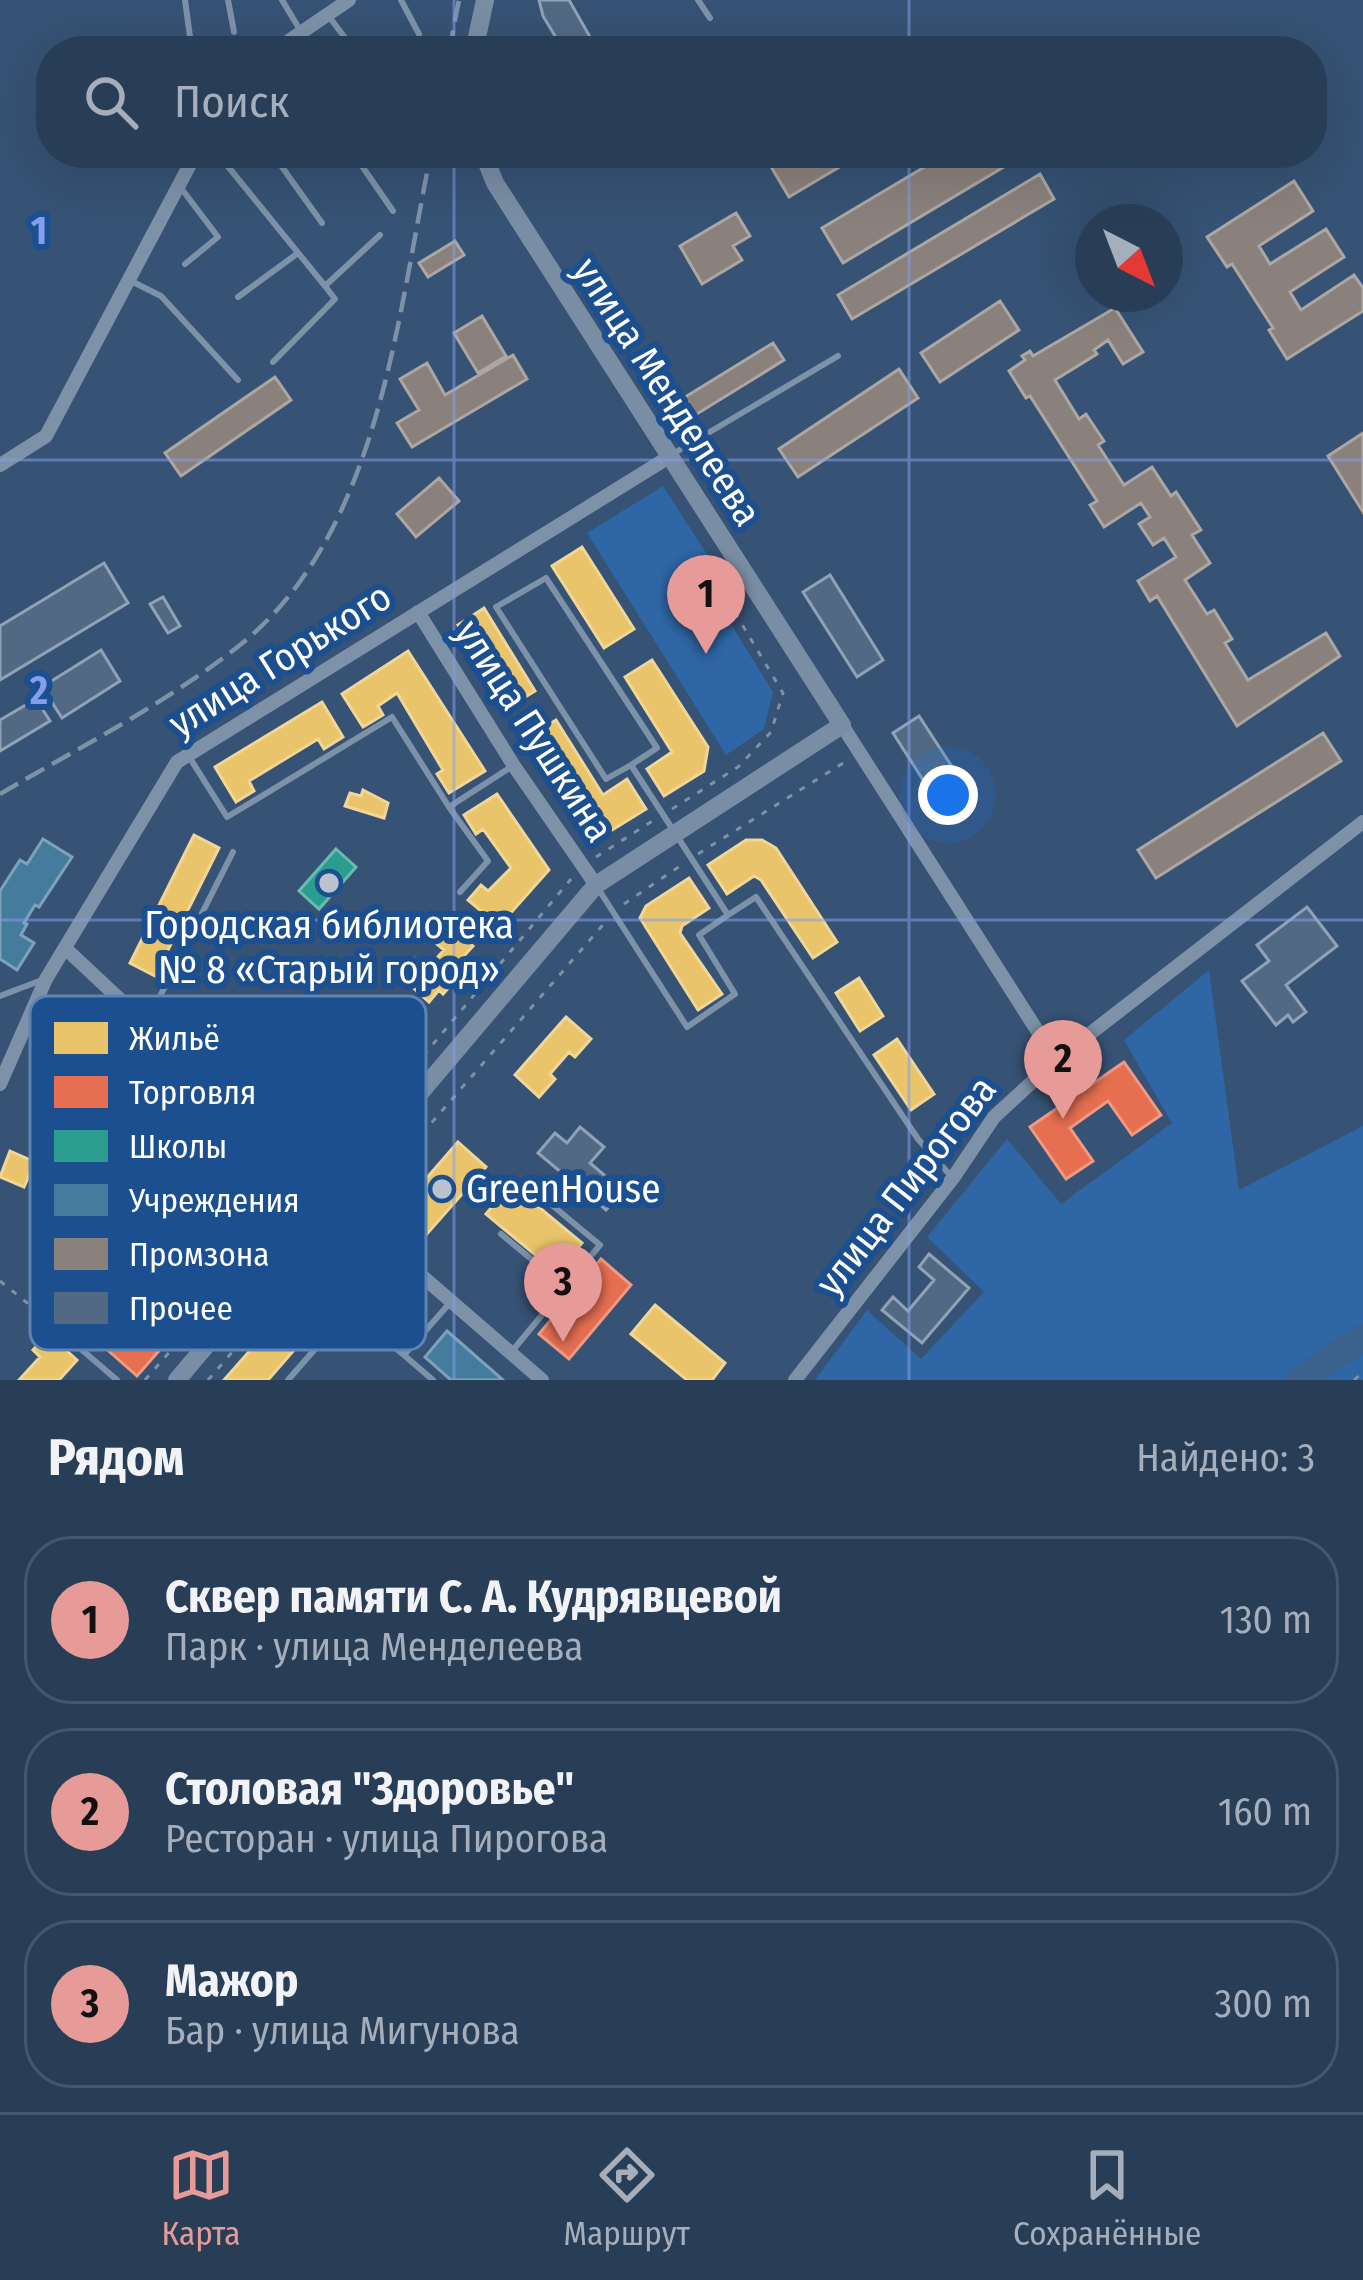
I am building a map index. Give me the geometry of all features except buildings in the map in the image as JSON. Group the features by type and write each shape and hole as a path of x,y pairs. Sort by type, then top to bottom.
{"main road":[{"path":"477,36 484,0"},
{"name":"улица Менделеева","path":"489,168 842,725"},
{"path":"426,1088 596,885 842,725"},
{"path":"177,1380 203,1350"}],"street":[{"path":"293,36 349,0"},
{"path":"0,465 46,436 188,168"},
{"name":"улица Горького","path":"39,996 177,762 669,457"},
{"name":"улица Пушкина","path":"418,612 514,766 596,885"},
{"path":"842,725 1056,1060"},
{"name":"улица Пирогова","path":"795,1380 953,1178 994,1117 1056,1060 1363,822"},
{"path":"64,948 115,996"},
{"name":"улица Горького","path":"0,1084 30,1016"},
{"path":"426,1279 542,1380"}],"lane":[{"path":"185,0 190,36"},
{"path":"228,0 233,32"},
{"path":"282,0 300,30"},
{"path":"400,0 419,34"},
{"path":"698,0 710,18"},
{"path":"328,15 344,36"},
{"path":"229,168 335,299 273,362"},
{"path":"283,168 322,223"},
{"path":"363,168 393,211"},
{"path":"179,185 218,237 185,264"},
{"path":"325,286 380,235"},
{"path":"238,297 298,253"},
{"path":"131,280 161,296 238,380"},
{"path":"669,457 838,356"},
{"path":"546,578 657,748 632,765 606,779 496,607 546,578"},
{"path":"188,754 227,817 392,717 488,861 460,892"},
{"path":"632,765 728,915"},
{"path":"449,807 514,766"},
{"path":"160,996 232,852"},
{"path":"596,885 687,1027 735,994 699,935 756,897 917,1139 953,1178"},
{"path":"0,996 46,979"},
{"path":"511,1353 600,1245 529,1186"},
{"path":"501,1234 565,1287"},
{"path":"426,1330 451,1301"},
{"path":"82,1350 117,1380"},
{"path":"288,1380 315,1350"},
{"path":"398,1350 433,1380"},
{"path":"404,1355 408,1350"}],"path":[{"path":"426,1130 613,914 691,858 860,753"},
{"path":"0,1281 30,1306"},
{"path":"208,1380 234,1350"},
{"path":"1354,1380 1363,1372"}],"shaded area":[{"path":"663,486 728,587 726,616 773,692 764,729 726,755 587,533"},
{"path":"1209,970 1239,1190 1363,1126 1363,1380 815,1380 867,1310 921,1359 984,1292 927,1237 1007,1139 1061,1204 1172,1123 1124,1040"}],"waterway":[{"path":"1299,1380 1363,1337"}],"railway":[{"path":"452,36 459,0"},
{"path":"0,794 153,705 240,645 287,598 324,544 353,483 375,418 393,351 428,168"}],"place":[{"name":"Сквер памяти С. А. Кудрявцевой","path":"706,654"},
{"name":"Городская библиотека № 8 «Старый город»","path":"329,883"},
{"name":"Столовая \"Здоровье\"","path":"1063,1119"},
{"name":"GreenHouse","path":"442,1189"},
{"name":"Мажор","path":"563,1342"}]}
